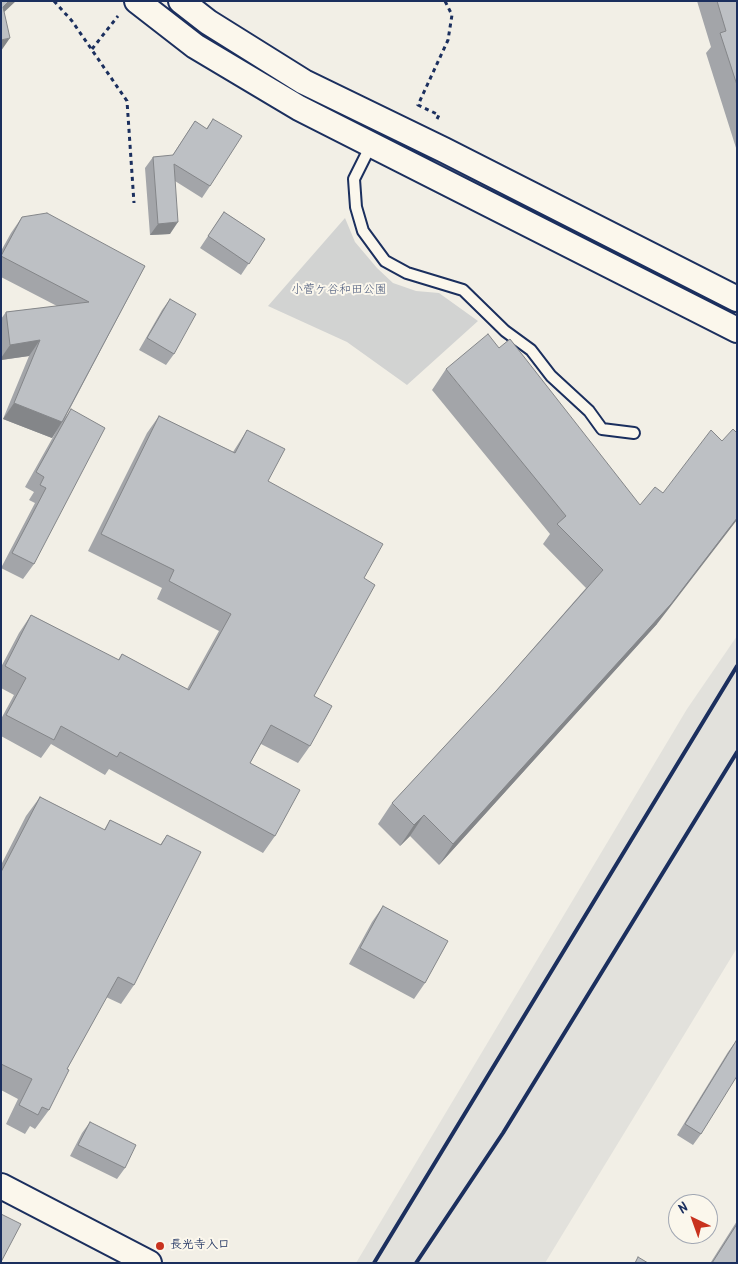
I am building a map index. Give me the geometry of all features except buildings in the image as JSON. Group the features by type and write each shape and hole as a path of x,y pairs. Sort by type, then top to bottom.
{"street":[{"path":"181,1 208,22 304,82 737,299"},
{"path":"130,5 299,108 737,330"},
{"path":"1,1186 149,1263"}],"lane":[{"path":"371,145 354,179 356,207 363,231 385,261 407,273 463,290 505,331 530,350 551,376 588,411 602,429 634,433"}],"path":[{"path":"54,1 72,21 127,101 134,203"},
{"path":"426,142 439,115 418,104 448,40 452,15 445,1"},
{"path":"92,49 130,5"}],"shaded area":[{"path":"737,636 737,948 545,1263 356,1263 687,709"}],"green space":[{"name":"小菅ケ谷和田公園","path":"345,218 355,242 377,268 393,283 416,291 439,293 478,321 407,385 347,342 268,306"}],"railway":[{"path":"374,1263 737,666"},
{"path":"416,1263 503,1133 737,752"}],"place":[{"name":"長光寺入口","path":"160,1246"}]}
